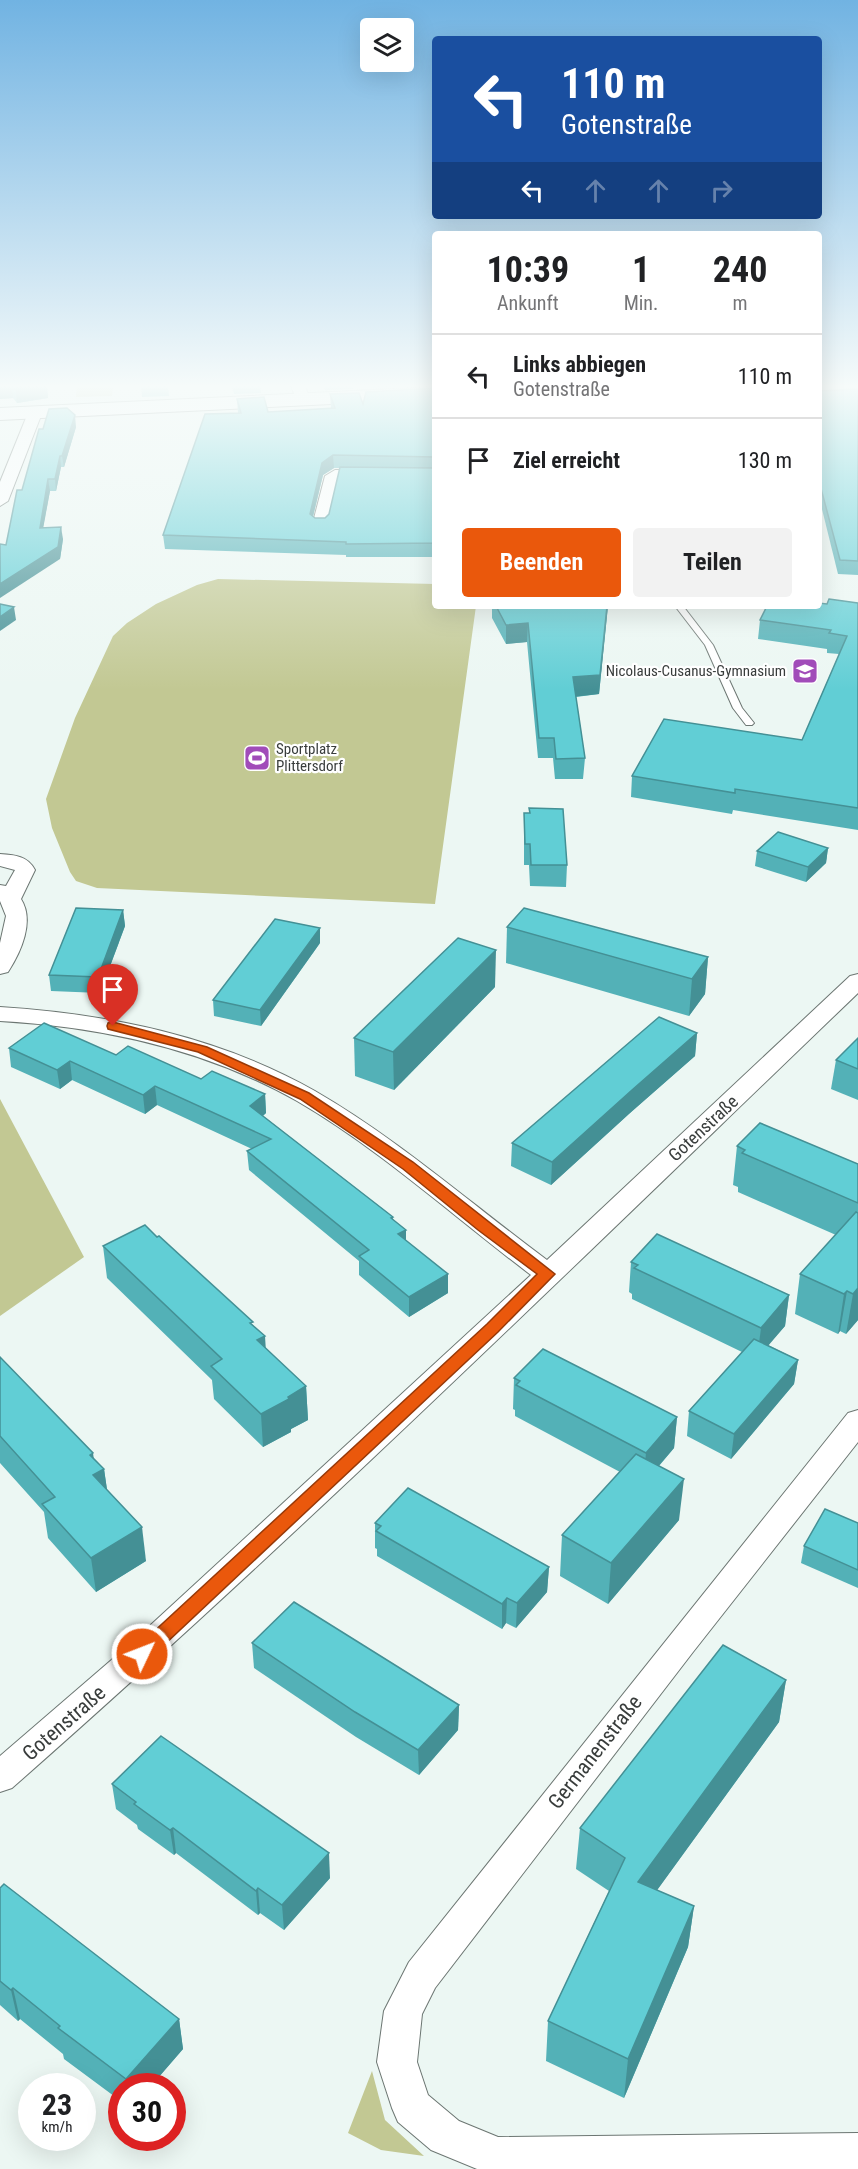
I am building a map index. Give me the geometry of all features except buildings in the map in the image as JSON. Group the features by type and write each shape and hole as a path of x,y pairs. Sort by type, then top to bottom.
{"street":[{"path":"320,526 329,487"},
{"path":"0,860 21,863 25,870 6,895 18,919 0,967"},
{"name":"Gotenstraße","path":"0,1777 134,1661 492,1328 858,981"},
{"path":"0,1014 96,1022 181,1042 284,1085 310,1099 408,1166 483,1227 547,1274"},
{"name":"Germanenstraße","path":"858,1420 681,1642 422,1975 403,2011 397,2062 412,2108 445,2136 498,2157 858,2153"}],"lane":[{"path":"681,609 709,645 738,708 750,723"}],"green space":[{"name":"Sportplatz Plittersdorf","path":"218,579 432,584 432,609 476,609 435,904 97,888 76,881 52,828 46,799 75,718 113,636 127,623 156,604 197,585"},
{"path":"0,1099 84,1257 0,1316"},
{"path":"372,2071 385,2120 424,2156 381,2150 348,2133"}],"place":[{"name":"Nicolaus-Cusanus-Gymnasium","path":"805,671"},
{"name":"Sportplatz Plittersdorf","path":"257,758"}],"route":[{"path":"113,1026 202,1049 304,1096 408,1166 483,1227 547,1274 142,1654"}]}
